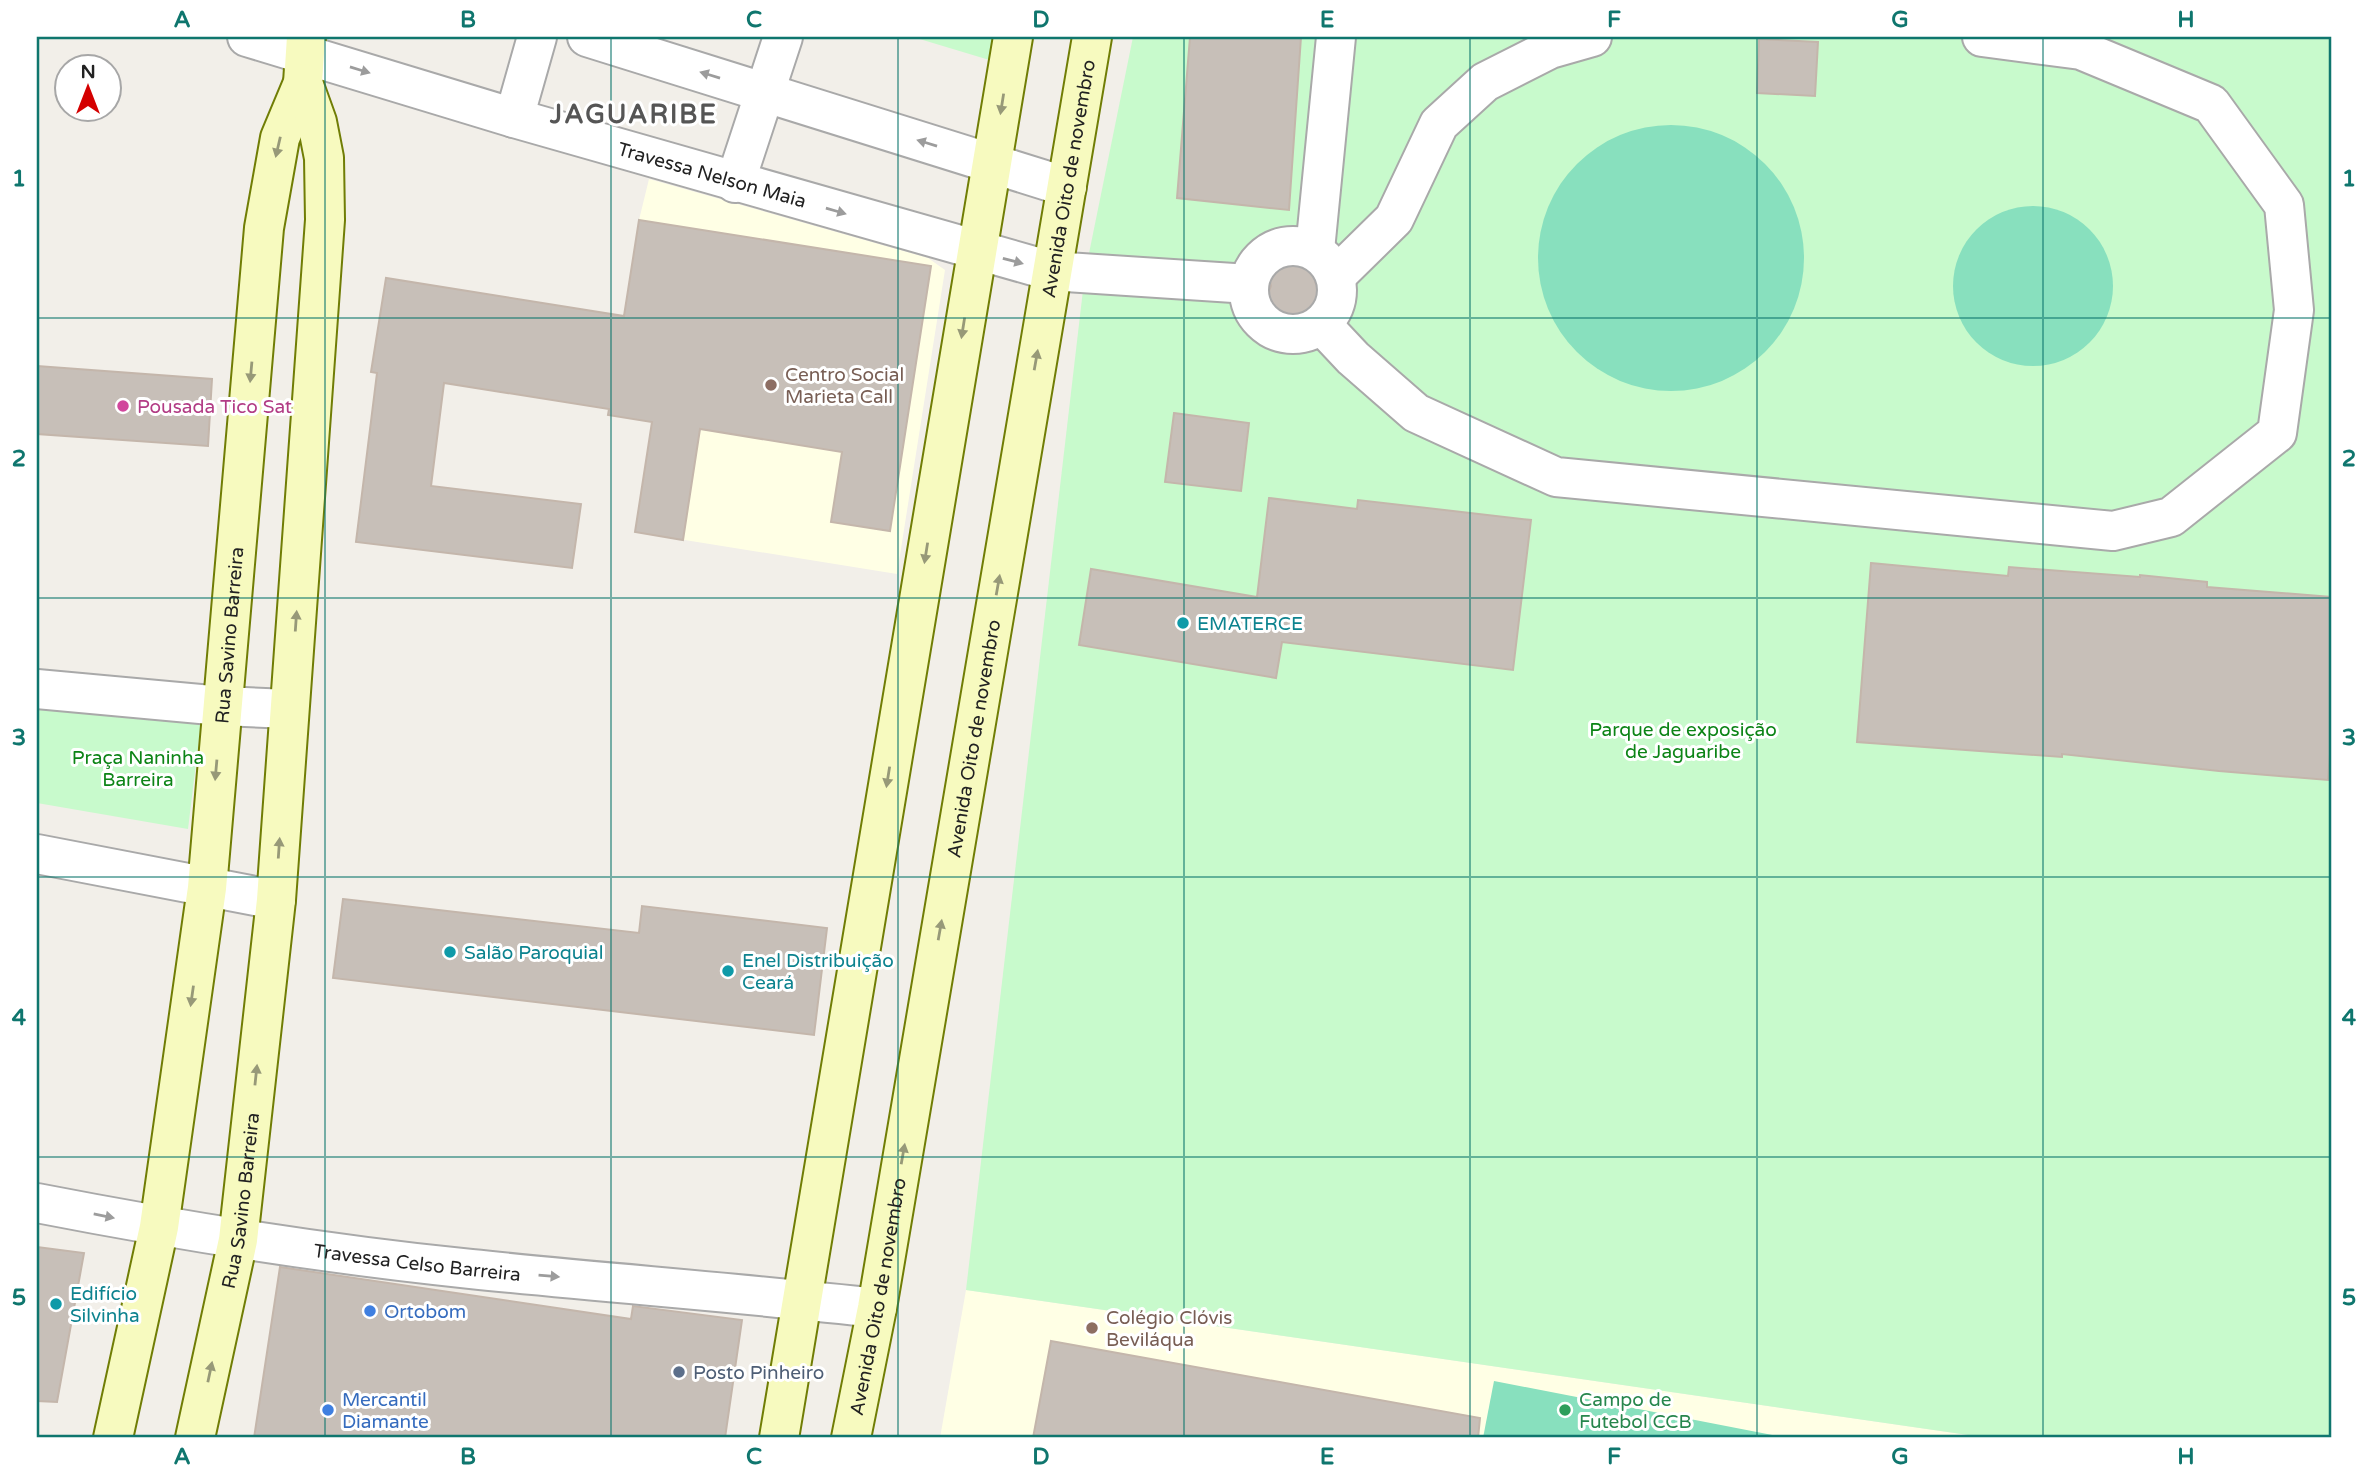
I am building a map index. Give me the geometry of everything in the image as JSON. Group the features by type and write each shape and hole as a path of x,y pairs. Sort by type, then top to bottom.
{"main road":[{"path":"779,1438 1013,37"},
{"name":"Avenida Oito de novembro","path":"851,1438 877,1308 1092,37"},
{"name":"Rua Savino Barreira","path":"113,1438 159,1227 207,888 264,228 280,138 304,57"},
{"name":"Rua Savino Barreira","path":"195,1438 238,1240 276,900 326,220 324,158 304,57"}],"street":[{"name":"Travessa Nelson Maia","path":"247,37 304,57 735,183 1051,271 1249,284"},
{"path":"514,118 537,37"},
{"path":"587,37 1067,187"},
{"path":"735,183 783,37"},
{"path":"1326,263 1299,246 1282,246 1265,254 1254,268 1249,284 1250,302 1258,317 1271,329 1288,335 1306,333 1322,325 1333,310 1338,293 1326,263 1336,37"},
{"path":"1326,263 1394,219 1439,124 1485,82 1550,49 1592,37"},
{"path":"1322,325 1353,358 1416,413 1556,477 2112,531 2171,517 2277,433 2294,310 2284,205 2211,104 2081,50 1982,37"},
{"path":"37,690 289,709"},
{"path":"37,854 276,900"},
{"name":"Travessa Celso Barreira","path":"37,1203 238,1240 469,1269 877,1308"}],"shaded area":[{"name":"Centro Social Marieta Call","path":"649,179 928,258 945,270 897,574 635,532 652,422 608,415 639,220"},
{"name":"Colégio Clóvis Beviláqua","path":"966,1290 1982,1437 940,1438"}],"green space":[{"path":"913,37 1000,37 996,62"},
{"name":"Parque de exposição de Jaguaribe","path":"1133,37 2331,37 2331,1438 1989,1438 966,1290 1085,273"},
{"path":"1671,125 1697,127 1722,135 1745,147 1765,164 1782,184 1794,207 1802,232 1802,284 1794,309 1782,332 1765,352 1745,369 1722,381 1697,389 1671,391 1645,389 1620,381 1597,369 1577,352 1560,332 1548,309 1540,284 1538,258 1540,232 1548,207 1560,184 1577,164 1597,147 1620,135 1645,127"},
{"path":"2033,206 2064,212 2090,229 2107,255 2113,286 2107,317 2090,343 2064,360 2033,366 2002,360 1976,343 1959,317 1953,286 1959,255 1976,229 2002,212"},
{"name":"Praça Naninha Barreira","path":"37,704 201,723 188,829 37,803"},
{"name":"Campo de Futebol CCB","path":"1494,1381 1788,1438 1483,1438"}],"building":[{"path":"1190,37 1301,37 1289,210 1177,198"},
{"path":"1759,39 1818,42 1815,96 1757,93"},
{"name":"Centro Social Marieta Call","path":"639,220 931,266 890,531 831,522 842,452 700,429 683,540 635,532 652,422 608,415 609,409 444,383 431,486 581,504 572,568 356,542 377,373 371,372 386,278 624,316"},
{"path":"1291,248 1302,267 1315,272 1315,282 1320,291 1327,295 1324,304 1316,304 1308,309 1300,321 1278,318 1269,311 1263,300 1271,286 1267,269"},
{"name":"Pousada Tico Sat","path":"37,366 212,379 208,446 37,434"},
{"path":"1174,413 1249,423 1241,491 1165,482"},
{"path":"1269,498 1357,509 1358,500 1531,520 1513,670 1282,642 1276,678 1079,645 1091,569 1257,597"},
{"path":"1871,563 2008,576 2009,567 2140,575 2207,582 2207,587 2331,597 2331,740 2328,780 2062,754 2062,757 1857,742"},
{"path":"343,899 639,933 642,906 827,928 814,1035 333,978"},
{"name":"Edifício Silvinha","path":"37,1247 84,1253 57,1402 37,1401"},
{"path":"280,1267 631,1319 633,1306 742,1320 725,1438 254,1438"},
{"path":"1051,1341 1480,1418 1478,1438 1033,1438"}],"place":[{"name":"Centro Social Marieta Call","path":"771,385"},
{"name":"Pousada Tico Sat","path":"123,406"},
{"name":"EMATERCE","path":"1183,623"},
{"name":"Salão Paroquial","path":"450,952"},
{"name":"Enel Distribuição Ceará","path":"728,971"},
{"name":"Edifício Silvinha","path":"56,1304"},
{"name":"Ortobom","path":"370,1311"},
{"name":"Colégio Clóvis Beviláqua","path":"1092,1328"},
{"name":"Posto Pinheiro","path":"679,1372"},
{"name":"Mercantil Diamante","path":"328,1410"},
{"name":"Campo de Futebol CCB","path":"1565,1410"}],"district":[{"name":"JAGUARIBE","path":"634,114"}]}
